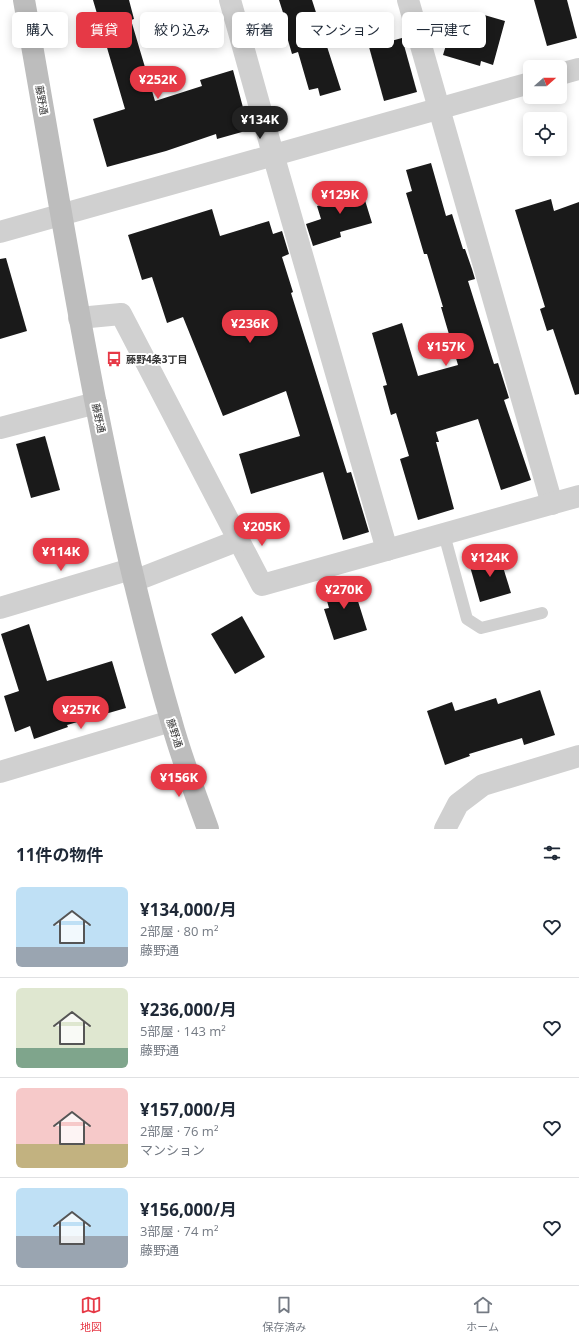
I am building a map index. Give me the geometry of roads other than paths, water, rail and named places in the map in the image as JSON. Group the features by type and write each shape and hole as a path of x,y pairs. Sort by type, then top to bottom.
{"street":[{"name":"藤野通","path":"24,0 79,318 132,575 171,721 208,829"},
{"path":"230,0 272,154 386,550"},
{"path":"408,0 552,504"},
{"path":"567,72 579,69"},
{"path":"0,232 272,154 523,85"},
{"path":"79,318 121,314 262,584 579,496"},
{"path":"0,428 96,403"},
{"path":"0,608 132,575 239,540"},
{"path":"0,772 171,721"},
{"path":"445,829 458,804 483,785 579,756"}],"lane":[{"path":"444,534 467,619 481,628 542,613"}],"place":[{"name":"藤野4条3丁目","path":"114,359"}]}
